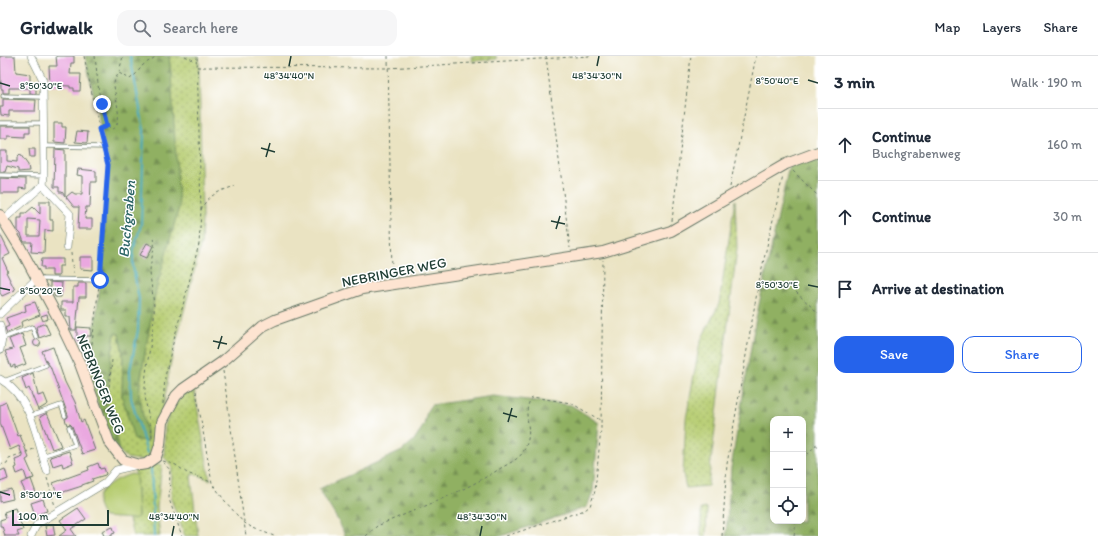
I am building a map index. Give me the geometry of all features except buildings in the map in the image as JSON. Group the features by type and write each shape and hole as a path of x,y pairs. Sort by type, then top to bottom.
{"street":[{"path":"2,218 43,185 45,123 43,80 31,56"},
{"name":"NEBRINGER WEG","path":"2,218 36,279 80,364 109,442 123,460 140,465 146,464 156,457 160,445 162,422 176,396 222,362 263,326 275,320 362,289 603,252 671,231 786,164 818,152"},
{"path":"43,185 70,214 67,247"},
{"path":"0,314 36,279"},
{"path":"0,325 2,338 0,350"},
{"path":"1,380 18,394 29,416 47,471"},
{"path":"31,536 37,524 105,483 116,470 140,465"}],"lane":[{"path":"3,96 44,97"},
{"path":"0,123 45,123"},
{"path":"45,146 103,147"},
{"path":"0,175 44,176"},
{"path":"36,279 100,280"},
{"path":"2,338 32,327 36,337"},
{"path":"1,380 46,365"},
{"path":"29,416 61,405 65,416"},
{"path":"42,456 75,445 69,427"}],"path":[{"path":"80,364 90,360 100,280 108,165 84,56"},
{"path":"95,56 99,93 107,126 112,129 118,124 119,116 114,82 119,73 123,56"},
{"path":"119,73 130,79 143,65 157,56"},
{"path":"185,56 197,62"},
{"path":"162,409 170,357 199,244 201,211 197,56"},
{"path":"388,56 392,284"},
{"path":"546,56 572,257"},
{"path":"198,67 388,68 590,56"},
{"path":"671,231 691,56"},
{"path":"728,197 756,56"},
{"path":"99,129 107,126"},
{"path":"786,164 818,196"},
{"path":"722,536 728,457 759,281 786,164"},
{"path":"201,211 203,205 216,192 235,186"},
{"path":"152,443 145,389 154,318 154,301 150,263 156,246 154,236"},
{"path":"67,247 72,254 73,280"},
{"path":"506,536 585,510 590,506 595,491 600,420 603,252"},
{"path":"796,292 818,313"},
{"path":"112,360 107,406 113,428"},
{"path":"222,362 246,536"},
{"path":"191,384 196,390 212,482 225,501 243,522 252,528 274,536"},
{"path":"366,536 377,526 471,486 522,454 528,442 530,430 526,411 532,397 571,403 600,420"},
{"path":"806,456 818,442"},
{"path":"0,465 7,463 9,458 39,448"},
{"path":"182,536 169,499 170,470 161,461 176,465 187,473 212,482"},
{"path":"47,471 47,480 57,512"},
{"path":"794,536 796,524"}],"green space":[{"path":"85,56 169,56 171,74 179,207 155,294 140,383 139,395 148,442 134,439 122,396 123,354 119,334 115,333 106,396 119,449 113,445 83,365 90,360 101,280 109,165"},
{"path":"169,56 199,56 202,219 201,244 170,366 157,446 153,454 144,460 139,460 127,458 113,445 106,396 115,333 119,334 123,354 122,396 134,438 148,442 139,395 155,294 171,74"},
{"path":"471,56 496,56 497,59 472,61"},
{"path":"818,154 818,536 726,536 731,468 755,323 789,166"},
{"path":"735,200 737,249 708,486 686,488 683,474 686,419 700,342 719,304"},
{"path":"190,388 194,390 195,394 210,480 193,473 191,476 198,536 185,536 171,499 172,466 164,457 165,426 171,408"},
{"path":"493,396 571,405 599,423 593,491 587,507 501,536 345,536 339,522 319,489 402,451 414,440 424,425 427,411 431,405"},
{"path":"151,464 162,465 157,507 160,536 133,536 129,519 138,516 136,475 134,470"},
{"path":"131,474 136,475 138,517 133,519 104,517 99,509 99,495 108,485"},
{"path":"707,508 706,536 701,536 701,509"}],"waterway":[{"name":"Buchgraben","path":"130,56 144,130 141,225 134,248 133,258 133,267 139,299 138,330 130,370 131,398 147,453"},
{"name":"Buchgraben","path":"151,467 154,536"}],"route":[{"path":"100,280 108,165 99,129 107,126 102,104"}]}
